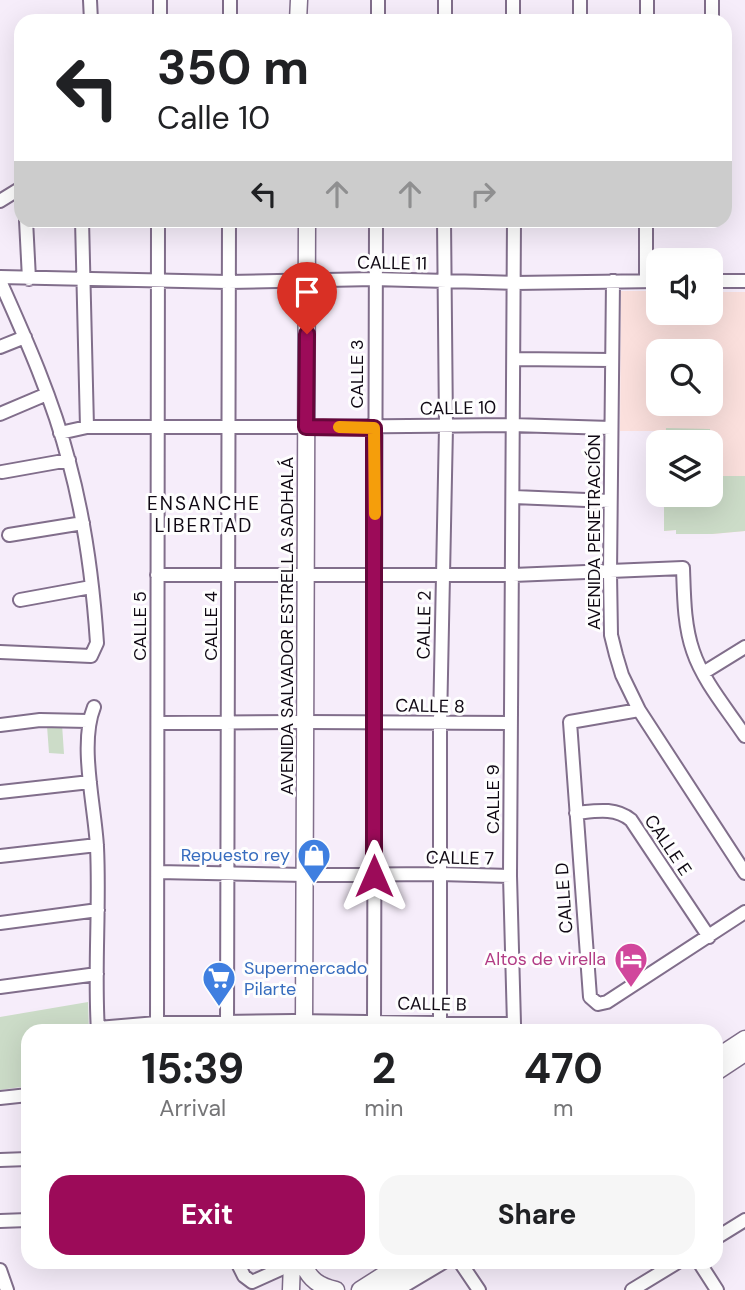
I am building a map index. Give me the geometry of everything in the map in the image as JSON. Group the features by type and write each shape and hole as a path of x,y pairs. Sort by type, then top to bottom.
{"main road":[{"name":"AVENIDA SALVADOR ESTRELLA SADHALÁ","path":"299,228 303,281"},
{"name":"AVENIDA SALVADOR ESTRELLA SADHALÁ","path":"299,1024 303,281 306,228"},
{"path":"723,1056 744,1048"},
{"path":"723,1066 744,1048"},
{"path":"291,1290 296,1269"},
{"path":"298,1269 303,1290"},
{"path":"302,1269 315,1282 336,1290"},
{"path":"360,1290 412,1269"},
{"path":"343,1290 350,1290"}],"street":[{"path":"26,228 29,279"},
{"path":"82,228 87,427"},
{"name":"CALLE 5","path":"158,228 158,1024"},
{"name":"CALLE 4","path":"227,1024 229,228"},
{"name":"CALLE 3","path":"374,1024 376,228"},
{"name":"CALLE 2","path":"440,1024 440,724 446,427 444,228"},
{"name":"CALLE 9","path":"510,1024 514,228"},
{"path":"647,228 649,248"},
{"path":"0,279 47,394 69,460 83,523 97,643 91,656 0,652"},
{"name":"CALLE 11","path":"0,279 228,282 374,279 515,283 646,281"},
{"name":"AVENIDA PENETRACIÓN","path":"612,281 611,635 621,675 639,710 745,873"},
{"path":"723,281 745,281"},
{"path":"0,347 25,337"},
{"path":"514,359 612,360"},
{"path":"0,414 47,394"},
{"name":"CALLE 10","path":"60,433 87,427 374,428 512,425 611,428"},
{"path":"2,472 69,460"},
{"path":"514,497 610,501"},
{"path":"9,535 83,523"},
{"path":"157,575 513,575 683,568 687,631 693,652 745,736"},
{"path":"20,600 91,587"},
{"path":"704,673 745,647"},
{"path":"94,707 88,721 90,782 97,845 98,1024"},
{"name":"CALLE D","path":"639,710 570,722 589,990 592,1000 598,1003 607,1002 745,912"},
{"path":"0,725 40,720 88,721"},
{"name":"CALLE 8","path":"158,723 511,723"},
{"path":"0,792 90,782"},
{"name":"CALLE E","path":"576,813 610,810 631,820 709,937"},
{"path":"0,856 97,845"},
{"name":"CALLE 7","path":"158,872 510,876"},
{"path":"0,923 98,910"},
{"path":"0,987 97,974"},
{"path":"0,1098 21,1096"},
{"path":"0,1160 21,1158"},
{"path":"0,1222 21,1220"},
{"path":"723,1234 745,1220"},
{"path":"240,1269 252,1282 283,1269"},
{"path":"350,1290 422,1269"},
{"path":"465,1269 479,1290"},
{"path":"632,1290 666,1269"},
{"path":"704,1269 717,1290"},
{"path":"0,1270 7,1290"}],"shaded area":[{"path":"621,291 646,291 646,325 723,325 723,292 745,292 745,531 676,534 676,530 664,531 664,507 723,507 723,430 620,431"}],"green space":[{"path":"666,428 710,429 710,430"},
{"path":"723,476 745,476 745,531 676,534 676,530 664,531 664,507 723,507"},
{"path":"62,724 64,754 49,753 47,726"},
{"path":"88,1002 89,1024 21,1024 21,1087 0,1090 0,1017"}],"slow traffic":[{"path":"339,427 374,428 375,514"}],"place":[{"name":"Repuesto rey","path":"314,885"},
{"name":"Altos de virella","path":"631,989"},
{"name":"Supermercado Pilarte","path":"219,1008"}],"district":[{"name":"ENSANCHE LIBERTAD","path":"204,514"}],"route":[{"path":"307,334 306,427 374,428 374,876"}]}
